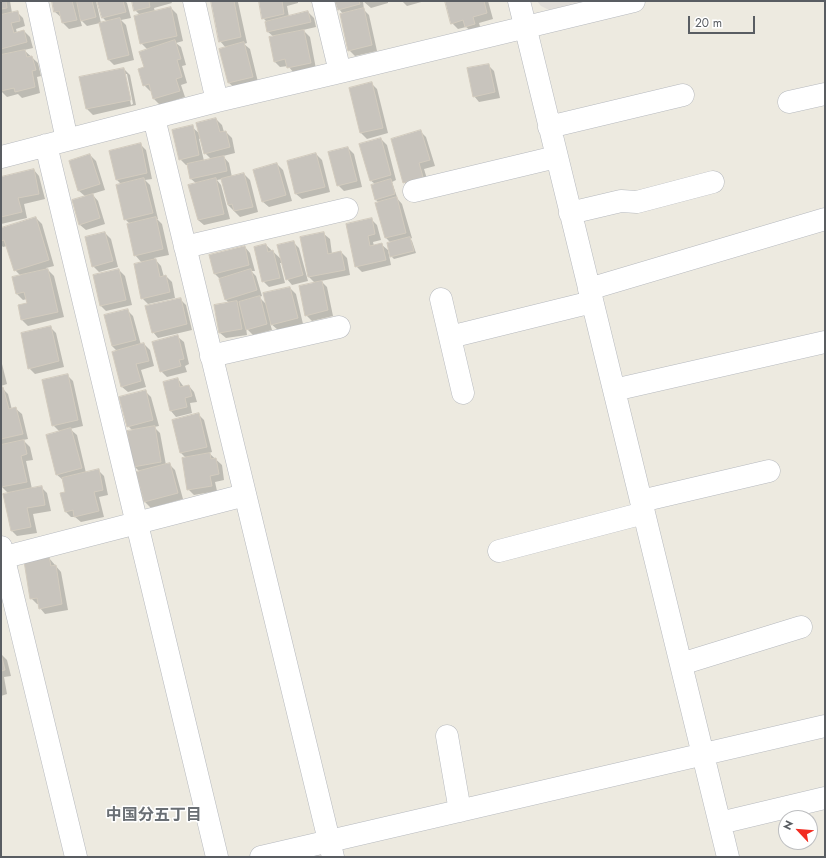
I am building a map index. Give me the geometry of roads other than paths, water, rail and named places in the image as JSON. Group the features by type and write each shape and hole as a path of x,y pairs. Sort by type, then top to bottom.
{"street":[{"path":"37,1 57,142 137,523 217,857"},
{"path":"194,1 217,101"},
{"path":"323,1 340,72"},
{"path":"519,1 524,27 728,857"},
{"path":"1,156 217,101 634,1"},
{"path":"789,102 825,94"},
{"path":"549,127 683,96"},
{"path":"154,118 331,849"},
{"path":"414,191 556,157"},
{"path":"570,213 621,201 637,202 713,182"},
{"path":"185,247 348,209"},
{"path":"450,337 590,295 825,219"},
{"path":"441,299 463,393"},
{"path":"211,356 339,327"},
{"path":"614,390 825,342"},
{"path":"499,551 642,507 769,471"},
{"path":"76,857 2,554 137,523 245,495"},
{"path":"681,664 800,627"},
{"path":"261,857 331,849 460,811 825,726"},
{"path":"447,736 460,811"},
{"path":"720,823 825,798"}],"district":[{"name":"中国分五丁目","path":"154,816"}]}
